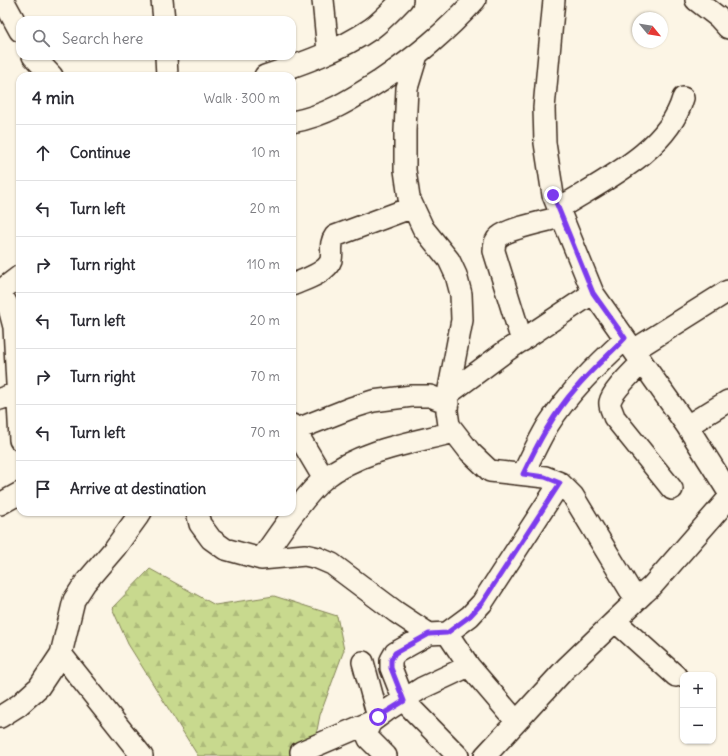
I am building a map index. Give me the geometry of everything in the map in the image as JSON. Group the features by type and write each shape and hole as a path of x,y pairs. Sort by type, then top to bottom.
{"street":[{"path":"3,0 16,24"},
{"path":"162,0 164,16"},
{"path":"322,0 328,52"},
{"path":"276,72 328,52 371,29 402,0"},
{"path":"296,121 326,113 348,102 417,55 455,22 475,0"},
{"path":"554,0 544,115 545,143 553,195 593,293 687,426 728,491"},
{"path":"696,0 718,17 728,28"},
{"path":"417,55 407,88 405,170 409,198 424,228 449,260 456,275 461,294 462,320 448,398 449,425 470,452 490,471 545,477 560,483 572,496 630,590 637,595 644,593"},
{"path":"37,60 48,72"},
{"path":"166,60 167,72"},
{"path":"522,341 494,251 494,244 498,237 560,213 647,150 672,124 680,110 683,98"},
{"path":"296,284 320,272 327,266 331,259 331,241 335,236 413,207"},
{"path":"16,279 0,291 9,308 14,327 8,368 9,396 16,424"},
{"path":"523,474 538,443 562,405 586,376 634,350 728,291"},
{"path":"296,427 374,401 412,396 448,398 522,341 593,293"},
{"path":"634,350 610,402 610,407 614,417 672,489"},
{"path":"687,426 728,401"},
{"path":"296,431 324,478"},
{"path":"296,512 324,478 355,461 374,454 454,432"},
{"path":"458,756 404,701 391,668 391,660 395,653 400,649 438,633 470,616 482,603 560,483"},
{"path":"0,504 16,495"},
{"path":"485,756 566,668 661,576 728,499"},
{"path":"197,516 200,524 211,539 225,549 261,559 305,555 318,558 332,564 396,612 438,633 469,666 516,721"},
{"path":"261,559 293,516"},
{"path":"0,717 19,705 39,687 61,654 74,600 85,582 115,548 133,518"},
{"path":"615,620 676,676"},
{"path":"61,654 142,756"},
{"path":"363,662 375,720 366,732 369,739 386,756"},
{"path":"302,752 375,720 422,688 469,666"}],"green space":[{"path":"150,569 215,605 274,596 337,616 344,650 320,715 312,756 198,756 128,644 112,608"}],"route":[{"path":"378,717 404,701 391,668 391,660 395,653 429,634 447,633 470,616 482,603 560,483 545,477 523,474 538,443 549,424 575,388 625,338 593,293 553,195"}]}
